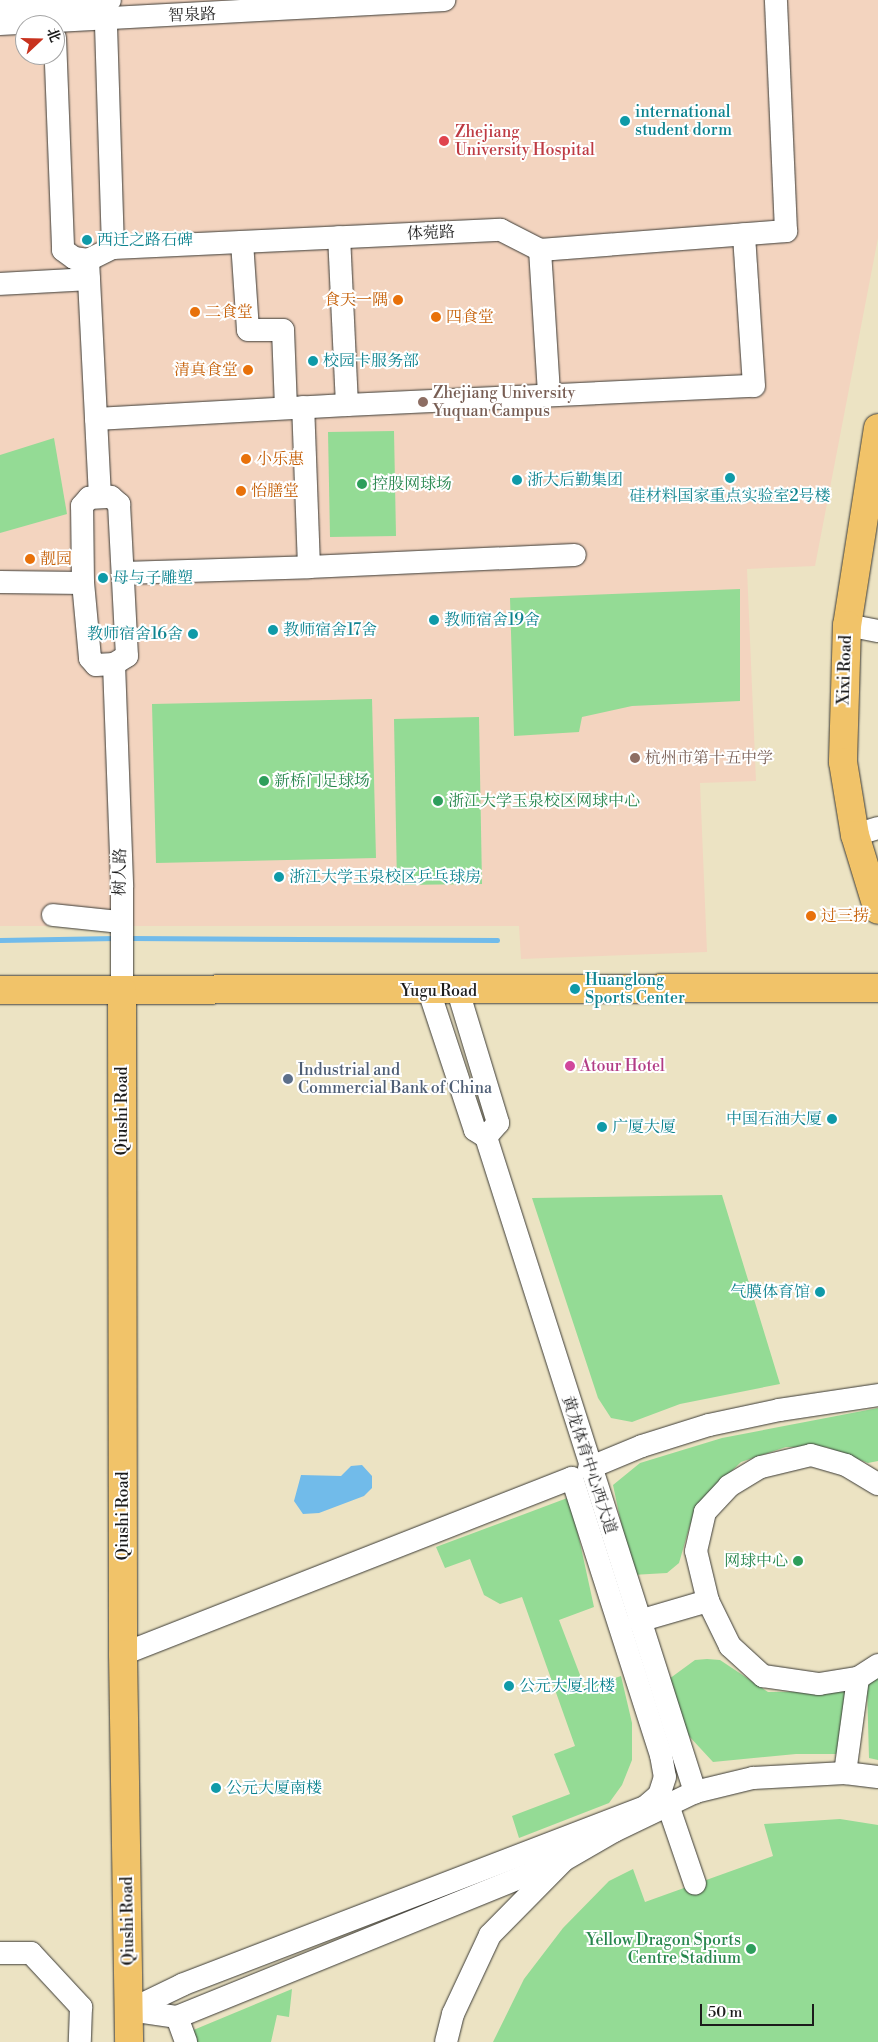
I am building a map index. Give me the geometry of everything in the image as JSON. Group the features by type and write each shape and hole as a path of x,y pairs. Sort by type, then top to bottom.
{"main road":[{"name":"Xixi Road","path":"878,428 870,525 847,625 843,762 866,832 878,910"},
{"name":"Yugu Road","path":"0,990 121,978 429,991 878,988"},
{"name":"Qiushi Road","path":"121,978 123,1654 129,2042"}],"street":[{"name":"智泉路","path":"65,19 107,6 246,13 353,2 444,0"},
{"path":"549,395 540,250 786,231 776,0"},
{"path":"0,284 89,270 113,248 107,6"},
{"name":"智泉路","path":"0,7 29,15"},
{"name":"智泉路","path":"0,24 15,23"},
{"path":"56,65 63,250 89,270 100,496"},
{"name":"体菀路","path":"113,248 501,230 540,250"},
{"path":"96,420 347,405 754,386 744,234"},
{"path":"338,238 347,405"},
{"path":"242,242 248,330 282,330 295,408 310,567"},
{"path":"111,497 119,504 123,573 127,656 110,665 96,665 90,658 83,583 82,506 89,498 111,497"},
{"path":"123,573 575,555"},
{"path":"0,582 83,583"},
{"path":"847,625 878,631"},
{"name":"树人路","path":"110,665 115,870 120,919 121,978"},
{"path":"53,915 120,919"},
{"name":"黄龙体育中心西大道","path":"429,991 475,1130 486,1137 589,1468 695,1792"},
{"path":"458,991 498,1123 486,1137"},
{"path":"589,1468 642,1446 710,1425 779,1410 878,1395"},
{"path":"878,1484 846,1465 811,1455 761,1467 729,1486 705,1512 696,1551 708,1601 730,1646 763,1676 819,1684 858,1678 878,1665"},
{"path":"123,1654 572,1478 661,1755 665,1777 659,1795 644,1807 182,1984 130,2010"},
{"path":"639,1621 708,1601"},
{"path":"845,1773 858,1678"},
{"path":"130,2010 177,2017 564,1860 695,1792 752,1778 845,1773 878,1777"},
{"path":"668,1805 695,1884"},
{"path":"446,2042 453,2014 490,1935 564,1860"},
{"path":"0,1953 31,1953 81,2007 80,2042"},
{"path":"177,2017 179,2042"},
{"path":"177,2017 186,2042"}],"shaded area":[{"name":"Zhejiang University Yuquan Campus","path":"0,0 878,0 878,238 815,566 747,569 756,781 700,783 707,952 521,959 519,926 0,926"}],"green space":[{"name":"控股网球场","path":"394,431 396,536 330,537 328,432"},
{"path":"54,438 67,514 0,533 0,455"},
{"path":"740,589 740,701 632,706 582,717 579,732 514,736 510,598"},
{"name":"新桥门足球场","path":"372,699 376,858 156,863 152,704"},
{"name":"浙江大学玉泉校区网球中心","path":"479,717 482,884 397,885 394,719"},
{"path":"722,1195 780,1384 680,1404 632,1422 611,1418 598,1398 532,1198"},
{"path":"878,1408 878,1461 868,1463 826,1447 786,1447 741,1462 707,1495 690,1525 679,1563 667,1573 632,1575 613,1485 640,1463 722,1438"},
{"path":"570,1497 594,1607 559,1620 585,1688 621,1676 632,1723 632,1760 622,1785 609,1803 519,1838 512,1816 570,1794 554,1754 575,1746 522,1597 500,1604 484,1595 470,1559 445,1568 436,1547"},
{"path":"695,1660 720,1660 768,1692 846,1691 841,1754 796,1754 713,1762 688,1735 669,1679"},
{"path":"878,1676 878,1760 869,1758 867,1686"},
{"path":"840,1819 878,1825 878,2042 493,2042 524,1979 563,1928 609,1881 633,1869 645,1902 773,1856 764,1824"},
{"path":"292,1989 289,2017 277,2015 271,2042 195,2042 191,2031"}],"water":[{"path":"362,1465 372,1476 372,1488 364,1496 319,1513 303,1514 294,1501 301,1475 341,1476 351,1466"}],"waterway":[{"path":"0,940 116,938"},
{"path":"129,938 497,940"}],"place":[{"name":"international student dorm","path":"625,121"},
{"name":"Zhejiang University Hospital","path":"444,141"},
{"name":"西迁之路石碑","path":"87,240"},
{"name":"食天一隅","path":"398,300"},
{"name":"二食堂","path":"195,312"},
{"name":"四食堂","path":"436,317"},
{"name":"校园卡服务部","path":"313,361"},
{"name":"清真食堂","path":"248,370"},
{"name":"Zhejiang University Yuquan Campus","path":"423,402"},
{"name":"小乐惠","path":"246,459"},
{"name":"硅材料国家重点实验室2号楼","path":"730,478"},
{"name":"浙大后勤集团","path":"517,480"},
{"name":"控股网球场","path":"362,484"},
{"name":"怡膳堂","path":"241,491"},
{"name":"靓园","path":"30,559"},
{"name":"母与子雕塑","path":"103,578"},
{"name":"教师宿舍19舍","path":"434,620"},
{"name":"教师宿舍17舍","path":"273,630"},
{"name":"教师宿舍16舍","path":"193,634"},
{"name":"杭州市第十五中学","path":"635,758"},
{"name":"新桥门足球场","path":"264,781"},
{"name":"浙江大学玉泉校区网球中心","path":"438,801"},
{"name":"浙江大学玉泉校区乒乓球房","path":"279,877"},
{"name":"过三捞","path":"811,916"},
{"name":"Huanglong Sports Center","path":"575,989"},
{"name":"Atour Hotel","path":"570,1066"},
{"name":"Industrial and Commercial Bank of China","path":"288,1079"},
{"name":"中国石油大厦","path":"832,1119"},
{"name":"广厦大厦","path":"602,1127"},
{"name":"气膜体育馆","path":"820,1292"},
{"name":"网球中心","path":"798,1561"},
{"name":"公元大厦北楼","path":"509,1686"},
{"name":"公元大厦南楼","path":"216,1788"},
{"name":"Yellow Dragon Sports Centre Stadium","path":"751,1949"}]}
